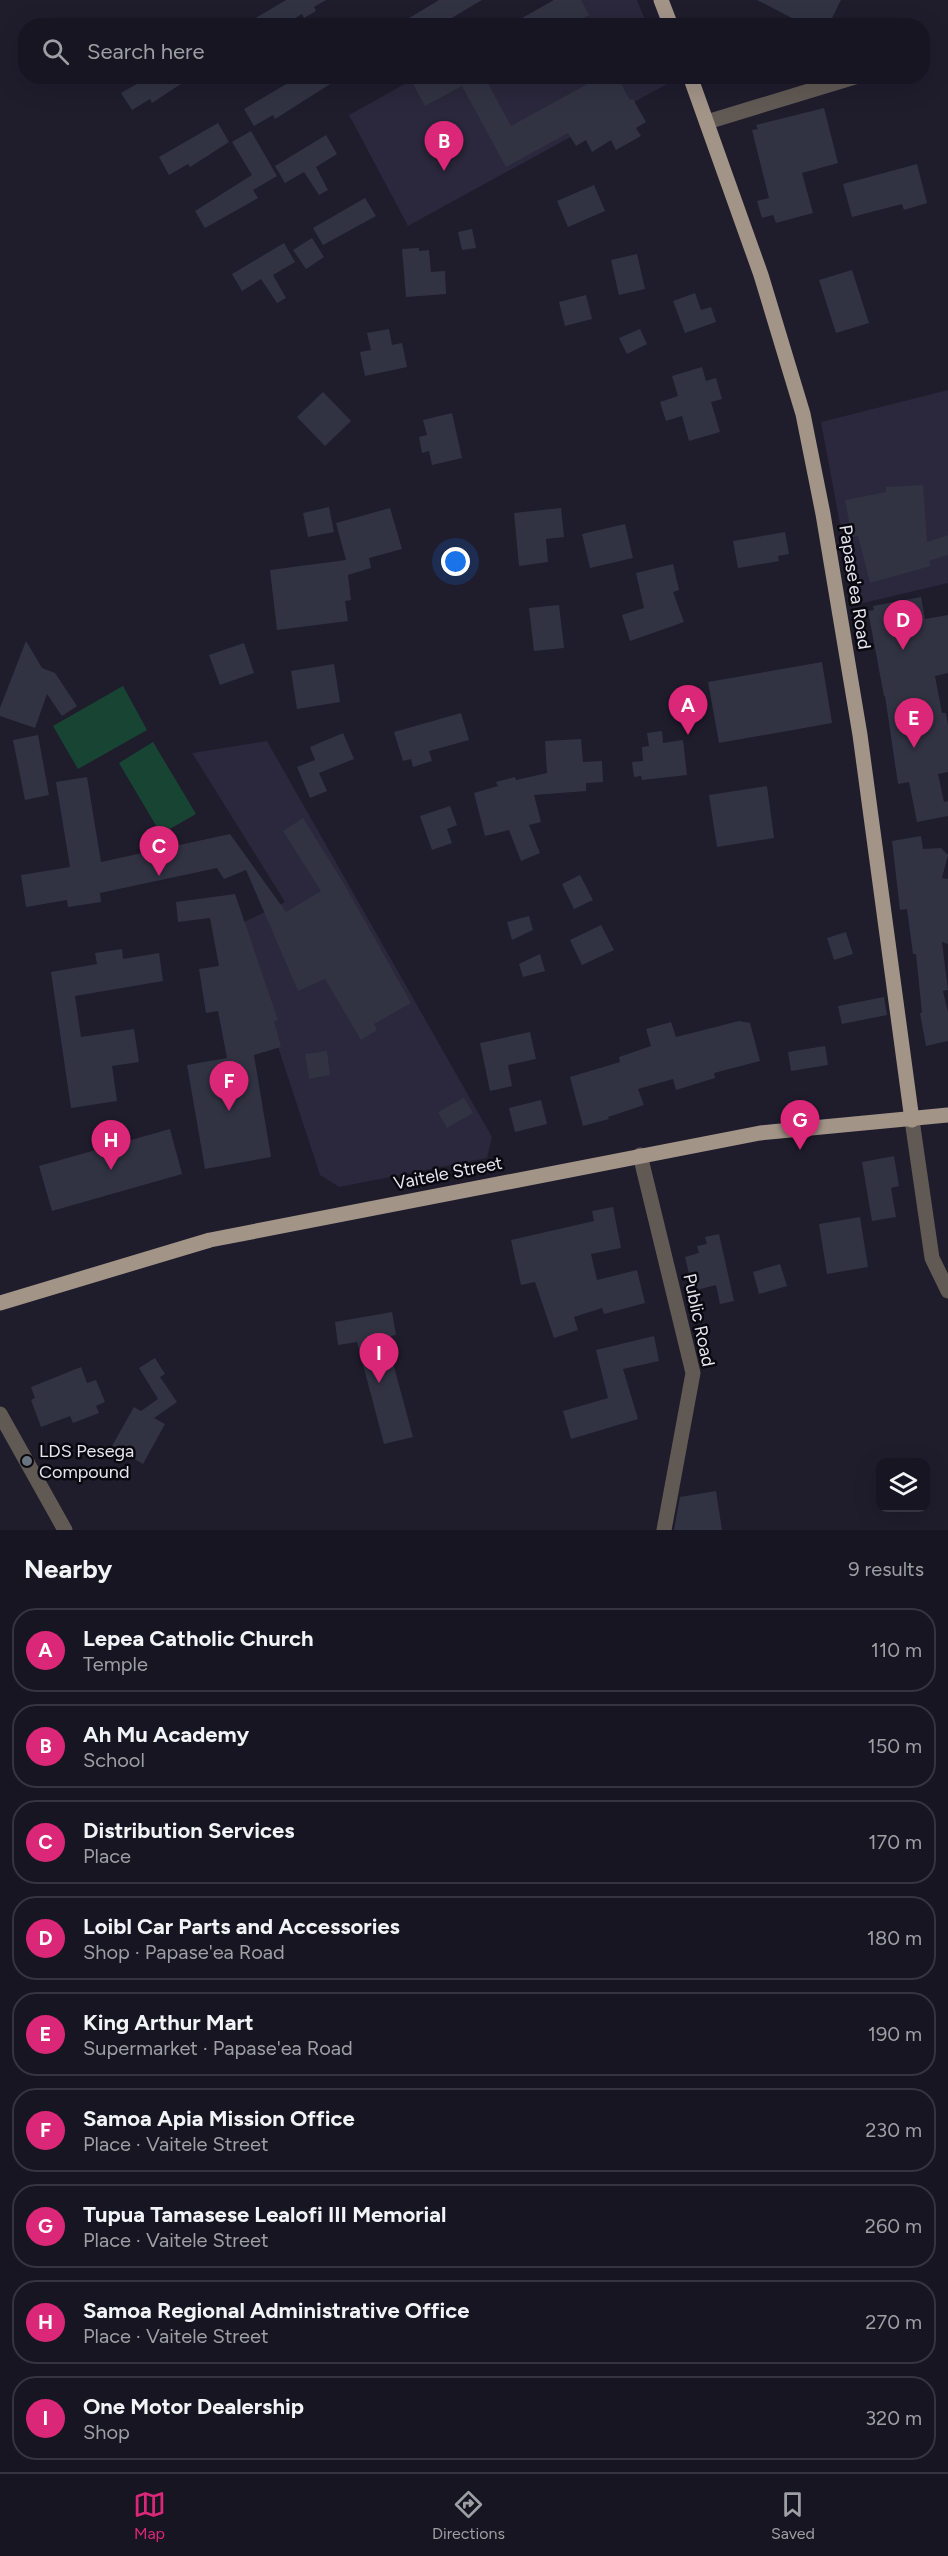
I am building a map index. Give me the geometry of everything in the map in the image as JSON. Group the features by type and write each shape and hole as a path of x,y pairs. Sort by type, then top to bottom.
{"main road":[{"path":"662,0 668,18"},
{"name":"Papase'ea Road","path":"693,84 760,275 802,414 814,470 860,735 912,1120"},
{"name":"Vaitele Street","path":"0,1303 210,1240 760,1133 948,1115"}],"street":[{"path":"707,122 832,84"},
{"path":"912,1120 932,1258 948,1291"},
{"name":"Public Road","path":"640,1155 693,1373 664,1530"},
{"path":"0,1414 65,1530"}],"shaded area":[{"path":"554,0 637,0 644,18 523,18"},
{"path":"404,84 667,84 408,226 349,115"},
{"path":"948,390 948,583 855,605 821,422"},
{"path":"267,741 492,1137 487,1158 339,1187 320,1175 238,925 285,902 192,753"}],"green space":[{"path":"123,686 147,730 78,769 53,726"},
{"path":"153,742 196,814 161,834 119,763"}],"building":[{"path":"286,0 326,0 314,7 316,11 304,18 302,14 295,18 256,18"},
{"path":"439,0 482,0 452,18 409,18"},
{"path":"554,0 581,0 589,15 584,18 522,18"},
{"path":"757,0 841,0 832,18 792,18"},
{"path":"137,84 181,84 152,103 150,99 132,110 121,93"},
{"path":"286,84 330,84 275,119 273,115 254,126 244,109"},
{"path":"413,84 488,84 511,126 587,84 621,84 646,122 636,128 641,136 616,150 611,140 592,152 586,140 576,146 568,133 506,167 462,86 425,106"},
{"path":"824,108 838,163 802,173 813,213 776,223 773,215 762,218 757,201 769,198 752,130 758,129 756,125"},
{"path":"218,123 229,142 190,167 188,164 169,175 159,157"},
{"path":"251,131 277,176 253,190 258,198 205,228 195,211 252,175 232,142"},
{"path":"326,135 337,154 316,167 328,190 319,195 304,172 285,183 275,166"},
{"path":"917,164 927,203 904,210 902,204 852,217 843,184"},
{"path":"594,185 605,211 568,227 557,201"},
{"path":"365,198 376,216 323,245 313,228"},
{"path":"472,229 476,248 462,250 458,232"},
{"path":"312,238 324,257 306,269 293,250"},
{"path":"284,243 295,262 273,275 286,298 277,303 261,279 242,291 232,274"},
{"path":"419,248 419,251 429,250 431,272 445,271 446,294 406,297 402,249"},
{"path":"637,254 645,289 619,295 611,260"},
{"path":"852,270 869,323 836,333 819,280"},
{"path":"695,293 701,310 711,307 716,322 685,333 673,301"},
{"path":"586,295 592,319 565,326 559,302"},
{"path":"389,329 392,345 402,343 407,367 365,376 360,352 371,350 367,333"},
{"path":"640,329 647,344 627,354 619,338"},
{"path":"702,367 706,381 716,378 722,399 711,402 720,432 689,441 682,416 666,421 660,402 678,396 672,376"},
{"path":"323,392 351,421 325,446 297,417"},
{"path":"452,413 462,458 432,465 429,451 422,453 419,437 427,435 423,420"},
{"path":"923,485 927,542 948,535 948,555 929,561 931,566 870,583 858,536 852,537 845,500 886,492 886,487"},
{"path":"329,507 334,532 308,537 303,513"},
{"path":"390,508 402,549 369,558 371,568 348,575 351,600 345,601 348,621 277,630 270,570 346,560 336,523"},
{"path":"561,508 564,537 546,539 548,562 519,566 514,513"},
{"path":"625,524 633,558 590,568 582,534"},
{"path":"785,532 789,554 778,556 779,561 738,568 733,541"},
{"path":"673,564 679,590 673,592 684,622 630,641 622,615 644,608 636,573"},
{"path":"921,597 925,619 948,615 948,673 935,676 942,713 946,713 948,726 948,772 938,774 944,802 948,801 948,816 917,822 909,782 898,784 885,696 868,611 874,610 873,606"},
{"path":"559,605 564,648 534,651 529,608"},
{"path":"26,641 42,668 55,673 77,706 62,716 47,694 35,728 0,716 0,708"},
{"path":"244,643 254,673 220,685 209,655"},
{"path":"822,662 832,723 719,743 708,682"},
{"path":"334,664 340,702 297,709 291,671"},
{"path":"461,713 469,740 429,751 432,761 413,767 411,759 403,761 394,732"},
{"path":"662,731 663,743 683,740 687,775 642,780 641,776 634,777 632,762 643,761 642,747 649,746 647,733"},
{"path":"343,733 354,759 319,773 327,791 310,798 297,767 315,760 310,747"},
{"path":"38,735 49,795 25,800 13,740"},
{"path":"581,739 583,762 602,761 603,782 586,783 586,791 534,795 541,822 529,825 540,853 521,861 509,830 485,836 474,793 498,786 496,782 547,773 545,741"},
{"path":"87,777 101,862 230,834 286,912 321,891 283,831 303,818 343,882 411,1003 374,1024 377,1030 361,1040 325,979 298,991 246,870 224,879 217,868 100,893 101,902 68,907 67,900 26,907 21,875 70,867 56,782"},
{"path":"767,786 774,838 717,847 709,795"},
{"path":"450,806 457,825 447,829 452,843 432,850 420,816"},
{"path":"921,836 923,849 941,848 948,855 942,878 948,879 948,944 942,942 948,990 943,991 948,1013 948,1041 926,1046 920,1013 922,1013 916,954 913,954 907,909 900,910 892,841"},
{"path":"580,875 593,900 574,909 562,884"},
{"path":"235,894 278,1020 274,1021 281,1047 254,1055 271,1157 205,1169 187,1065 227,1058 218,1011 206,1013 199,969 219,966 210,918 178,922 176,902"},
{"path":"529,916 533,930 512,940 507,922"},
{"path":"601,925 614,950 582,965 570,940"},
{"path":"846,932 853,954 834,960 827,938"},
{"path":"122,949 123,959 159,953 163,981 75,996 81,1037 134,1029 139,1062 112,1066 117,1101 71,1108 51,972 97,964 95,953"},
{"path":"540,954 545,971 523,977 519,964"},
{"path":"884,997 887,1015 842,1024 838,1006"},
{"path":"739,1021 750,1023 760,1061 714,1073 715,1078 676,1090 673,1079 638,1089 644,1105 608,1117 609,1119 583,1126 570,1077 620,1062 619,1057 651,1046 646,1029 671,1022 676,1037"},
{"path":"530,1032 536,1059 508,1065 512,1086 490,1091 480,1043"},
{"path":"825,1046 828,1065 791,1071 788,1052"},
{"path":"327,1051 330,1075 309,1079 305,1054"},
{"path":"464,1098 473,1113 447,1128 438,1112"},
{"path":"541,1100 547,1124 515,1132 509,1108"},
{"path":"170,1129 182,1174 52,1211 39,1166"},
{"path":"894,1156 899,1186 891,1188 896,1217 872,1221 862,1162"},
{"path":"613,1207 621,1248 591,1254 597,1280 637,1270 645,1303 604,1314 602,1308 574,1317 578,1330 554,1338 535,1282 521,1285 511,1240 594,1221 592,1211"},
{"path":"860,1217 868,1267 827,1274 819,1224"},
{"path":"719,1234 734,1301 720,1304 716,1285 693,1291 685,1257 699,1253 697,1246 707,1244 705,1237"},
{"path":"780,1264 787,1286 759,1294 753,1272"},
{"path":"392,1312 396,1335 386,1337 413,1437 384,1444 357,1342 338,1345 335,1322"},
{"path":"654,1336 659,1361 623,1369 638,1419 571,1439 563,1411 608,1398 596,1350"},
{"path":"155,1358 165,1374 160,1377 177,1402 154,1418 165,1424 143,1464 112,1446 134,1407 141,1411 158,1399 139,1368"},
{"path":"81,1367 87,1383 96,1380 105,1402 96,1406 99,1413 73,1423 70,1416 41,1427 31,1400 35,1398 31,1387"},
{"path":"716,1491 722,1530 674,1530 680,1497"}],"place":[{"name":"Ah Mu Academy","path":"444,171"},
{"name":"Loibl Car Parts and Accessories","path":"903,650"},
{"name":"Lepea Catholic Church","path":"688,735"},
{"name":"King Arthur Mart","path":"914,748"},
{"name":"Distribution Services","path":"159,876"},
{"name":"Samoa Apia Mission Office","path":"229,1111"},
{"name":"Tupua Tamasese Lealofi III Memorial","path":"800,1150"},
{"name":"Samoa Regional Administrative Office","path":"111,1170"},
{"name":"One Motor Dealership","path":"379,1383"},
{"name":"LDS Pesega Compound","path":"27,1461"}]}
